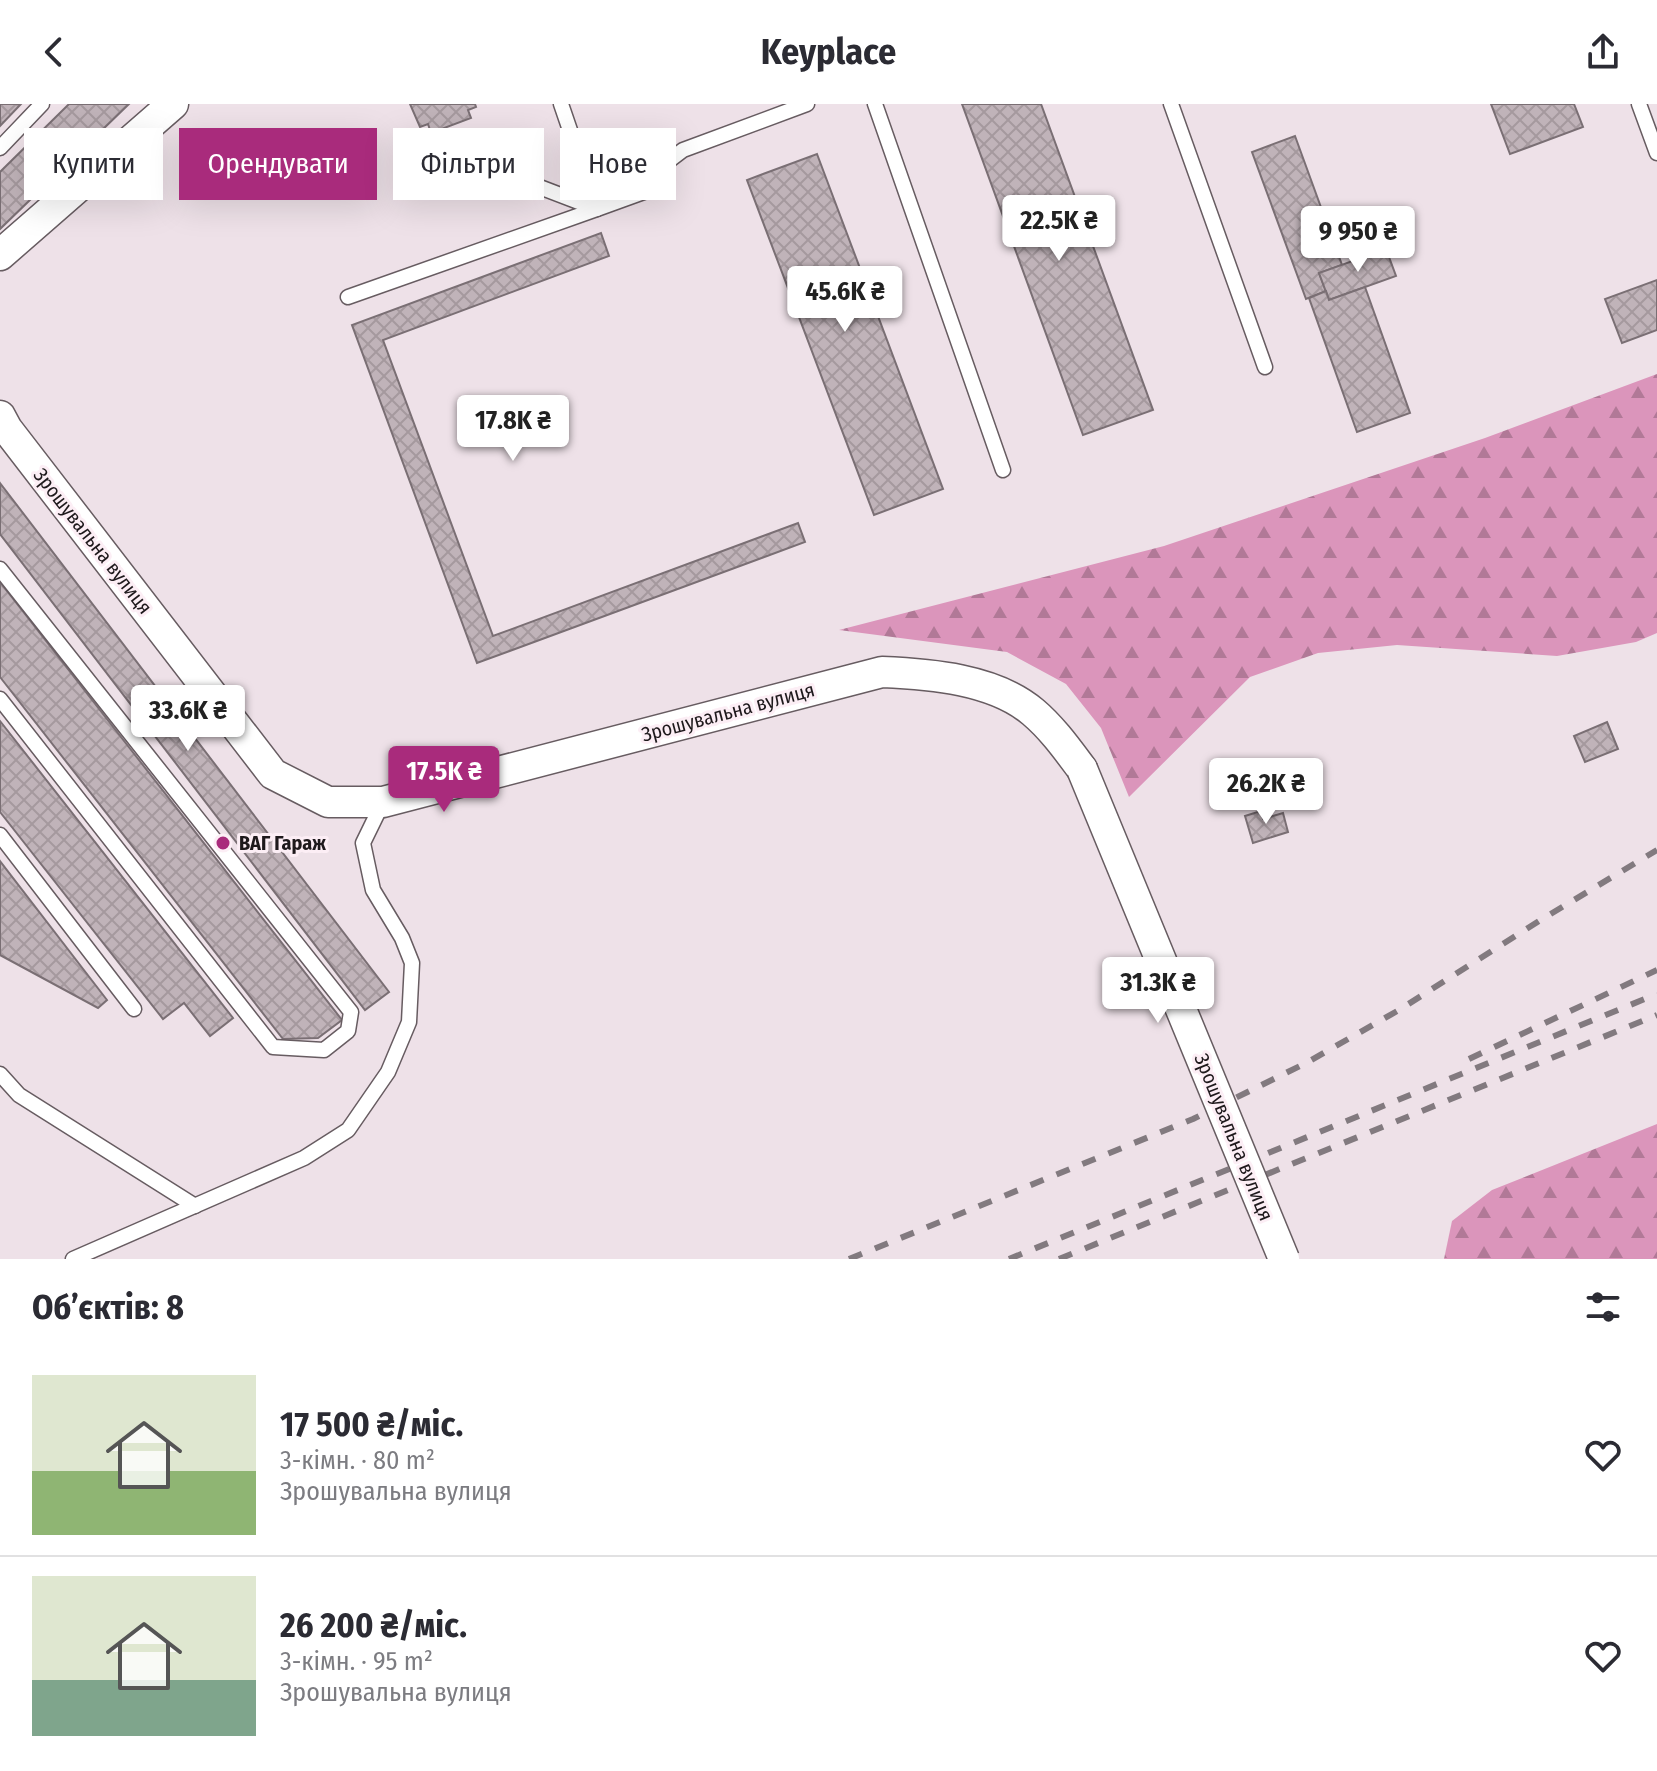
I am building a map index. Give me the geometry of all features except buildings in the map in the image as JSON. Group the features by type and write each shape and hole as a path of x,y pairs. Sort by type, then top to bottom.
{"street":[{"path":"0,255 173,104"},
{"name":"Зрошувальна вулиця","path":"0,416 16,442 273,774 328,802 383,802 882,672 936,674 998,692 1031,710 1082,769 1284,1259"}],"lane":[{"path":"0,148 42,104"},
{"path":"561,104 597,209"},
{"path":"348,297 655,188 662,166 683,150 807,104"},
{"path":"875,104 1003,470"},
{"path":"1171,104 1265,367"},
{"path":"1639,104 1657,153"},
{"path":"544,189 597,209"},
{"path":"0,569 351,1012 348,1031 324,1050 273,1047 0,699"},
{"path":"73,1259 304,1158 348,1130 388,1072 409,1022 412,963 402,938 373,890 363,843 383,802"},
{"path":"0,835 134,1009"},
{"path":"0,1074 19,1095 195,1206"}],"green space":[{"path":"1657,374 1657,633 1636,642 1557,656 1397,645 1318,653 1250,677 1129,797 1101,728 1066,684 1007,652 839,630 1164,546 1485,438"},
{"path":"1657,1124 1657,1259 1444,1259 1452,1221 1492,1190"}],"railway":[{"path":"849,1259 1193,1119 1306,1063 1399,1010 1657,850"},
{"path":"1469,1059 1657,970"},
{"path":"1009,1259 1657,994"},
{"path":"1059,1259 1657,1015"}],"place":[{"name":"ВАГ Гараж","path":"223,843"}]}
